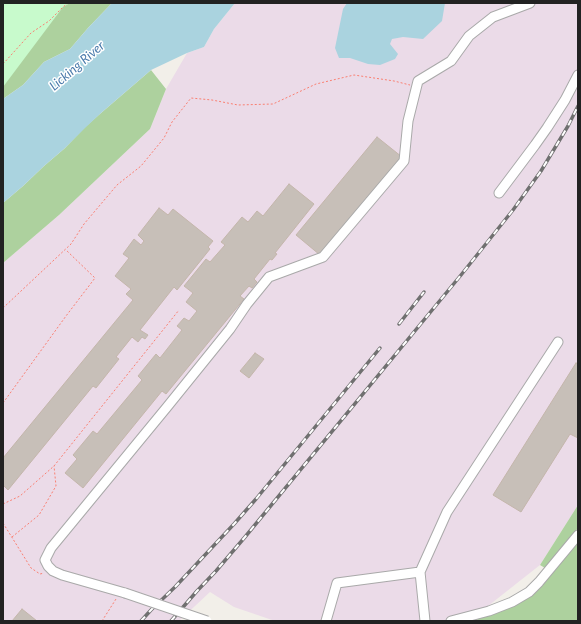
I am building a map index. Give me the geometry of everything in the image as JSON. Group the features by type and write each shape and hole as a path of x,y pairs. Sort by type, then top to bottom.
{"street":[{"path":"207,621 123,592 62,575 53,571 45,560 51,548 230,329 247,304 269,277 324,257 404,161 408,120 418,81 451,61 469,36 493,17 530,3"},
{"path":"500,193 536,145 565,100 578,75"},
{"path":"425,621 420,572 447,512 558,342"},
{"path":"451,621 489,611 512,602 528,592 539,582 578,535"},
{"path":"326,621 337,584 420,572"}],"path":[{"path":"3,64 31,33 49,21 68,3"},
{"path":"3,308 72,244 84,224 117,185 141,166 164,138 172,122 192,98 238,105 273,104 316,84 354,75 394,81 416,87"},
{"path":"3,403 95,278 66,249"},
{"path":"3,504 20,496 54,466 179,310"},
{"path":"12,537 39,515 56,486 54,466"},
{"path":"3,523 31,568 40,574 53,571"},
{"path":"102,621 123,592"}],"shaded area":[{"path":"235,3 578,3 578,505 540,565 469,621 275,621 234,607 210,592 179,621 3,621 3,263 59,215 150,129 166,89 187,53 204,47 214,29"}],"green space":[{"path":"3,3 63,7 68,3 112,3 70,49 44,62 23,85 3,99"},
{"path":"3,3 70,3 63,7 3,87"},
{"path":"151,70 166,89 150,129 59,215 3,263 3,203 65,148 85,127"},
{"path":"578,505 578,528 545,568 540,565"},
{"path":"578,540 578,621 473,621 510,607"}],"water":[{"name":"Licking River","path":"112,3 235,3 214,29 204,47 187,53 151,70 101,113 65,148 3,203 3,99 23,85 44,62 70,49"},
{"path":"347,3 445,3 442,21 423,39 403,37 392,39 390,44 398,54 395,59 380,65 368,64 350,58 339,58 335,48 343,9"}],"building":[{"path":"377,137 402,157 320,255 296,235"},
{"path":"289,184 314,204 275,253 277,254 272,260 270,259 254,279 257,282 252,288 249,286 240,296 244,299 166,394 162,391 83,488 65,473 77,459 73,455 93,431 97,434 142,380 138,376 156,354 160,358 182,330 177,326 184,318 189,321 197,311 186,302 193,293 184,286 206,259 210,262 225,245 221,242 242,217 248,222 257,211 263,216"},
{"path":"159,208 168,215 173,209 213,241 208,247 210,249 177,290 174,287 140,330 148,335 145,339 142,337 138,342 132,337 116,357 119,359 96,388 93,386 8,490 3,485 3,458 133,300 126,294 131,289 115,276 129,258 123,254 134,239 141,245 144,241 138,235"},
{"path":"255,353 264,359 249,378 240,371"},
{"path":"576,363 578,364 578,438 570,434 521,512 493,495"},
{"path":"22,609 37,621 12,621"}],"railway":[{"path":"171,621 245,537 513,210 541,171 568,126 578,106"},
{"path":"399,324 424,292"},
{"path":"141,621 175,587 256,499 380,348"}]}
